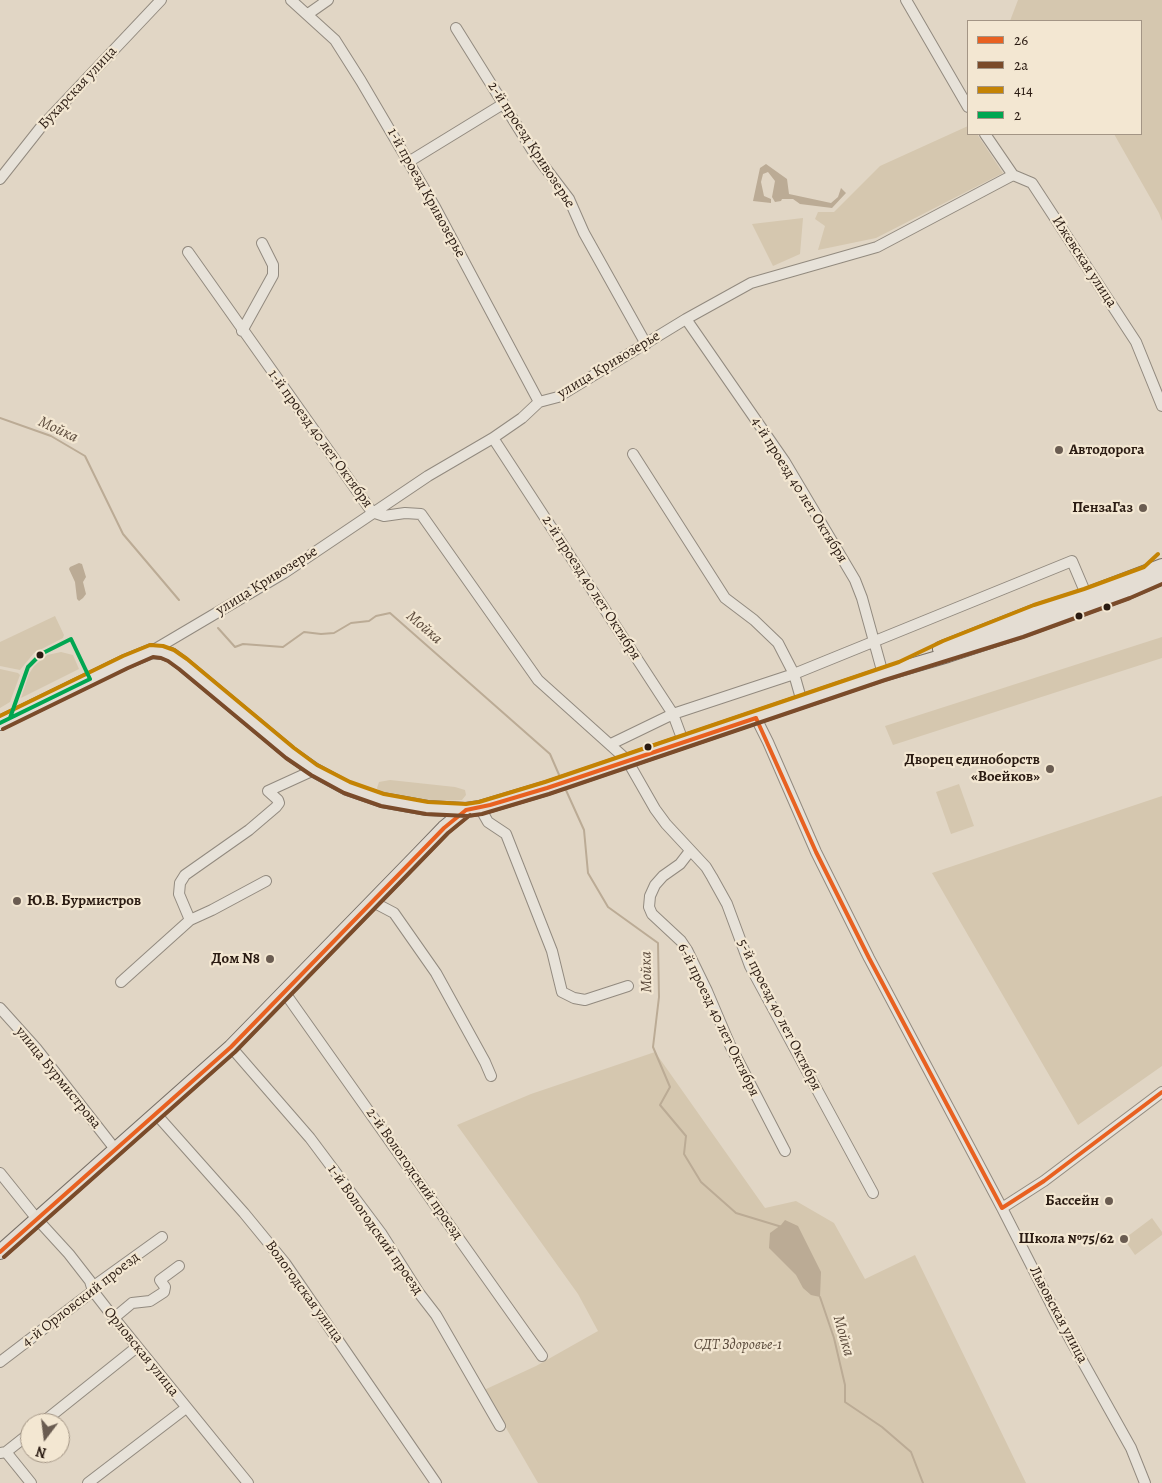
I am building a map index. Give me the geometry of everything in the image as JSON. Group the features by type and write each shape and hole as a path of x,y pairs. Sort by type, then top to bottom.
{"main road":[{"path":"1156,577 1162,559"},
{"path":"152,651 171,655 290,753 314,770 346,788 382,800 427,808 473,809 547,788 901,668 948,656 1088,600 1156,577 1162,566"},
{"path":"901,668 945,647 1036,611 1070,600 1088,600 1103,589 1156,577"},
{"name":"улица Кривозерье","path":"0,723 124,662 152,651"},
{"path":"0,1252 231,1047 444,828 473,809"}],"street":[{"name":"Бухарская улица","path":"0,179 41,127 161,0"},
{"name":"1-й проезд Кривозерье","path":"291,0 335,40 410,161 539,402"},
{"path":"308,14 328,0"},
{"path":"906,0 967,105"},
{"name":"2-й проезд Кривозерье","path":"456,28 534,153 569,199 584,233 646,344"},
{"path":"410,161 502,104"},
{"name":"Ижевская улица","path":"986,135 1013,175 1032,183 1136,342 1162,406"},
{"name":"улица Кривозерье","path":"152,651 284,573 372,512 493,438 522,418 539,402 558,398 686,319 751,283 876,247 1013,175"},
{"path":"242,331 273,276 273,265 262,243"},
{"name":"1-й проезд 40 лет Октября","path":"188,252 242,331 372,512 384,516 406,513 421,514 538,680 611,744"},
{"name":"4-й проезд 40 лет Октября","path":"686,319 785,462 855,580 862,598 883,674"},
{"name":"2-й проезд 40 лет Октября","path":"493,438 673,714 683,742"},
{"path":"633,454 725,598 754,620 778,643 794,674 802,702"},
{"path":"611,744 673,714 794,674 1072,561 1088,600"},
{"path":"1076,572 1085,582 1103,589"},
{"path":"1070,600 1075,586 1076,572"},
{"name":"Львовская улица","path":"756,718 816,852 865,949 1056,1314 1131,1448 1145,1483"},
{"name":"5-й проезд 40 лет Октября","path":"611,744 627,760 655,809 706,867 724,900 750,966 874,1193"},
{"path":"190,920 178,894 180,883 185,875 250,830 278,805 278,800 268,791 314,770"},
{"path":"473,809 506,834 552,951 562,992 574,998 585,1000 628,986"},
{"name":"6-й проезд 40 лет Октября","path":"690,851 680,864 663,876 654,886 650,896 649,907 655,917 681,941 687,950 730,1045 784,1151"},
{"path":"121,982 190,920 266,881"},
{"path":"372,902 394,913 436,973 491,1076"},
{"name":"2-й Вологодский проезд","path":"285,993 542,1356"},
{"name":"улица Бурмистрова","path":"0,1008 36,1048 115,1149"},
{"name":"1-й Вологодский проезд","path":"231,1047 310,1138 381,1233 419,1293 436,1315 500,1426"},
{"path":"1002,1208 1044,1181 1162,1092"},
{"name":"Вологодская улица","path":"156,1114 244,1213 285,1263 436,1483"},
{"path":"0,1173 37,1219"},
{"name":"Орловская улица","path":"37,1219 69,1254 90,1282 93,1291 114,1318 248,1483"},
{"name":"4-й Орловский проезд","path":"0,1362 93,1291 98,1283 162,1237"},
{"path":"114,1318 132,1303 150,1301 164,1292 165,1287 160,1280 179,1266"},
{"path":"54,1413 137,1347"},
{"path":"88,1483 186,1408"},
{"path":"20,1440 3,1453 31,1483"}],"green space":[{"path":"1018,0 1162,0 1162,221 1115,135 1142,135 1142,20 1010,20"},
{"path":"967,126 967,135 978,135 1003,173 876,238 818,250 825,226 815,219 818,212 834,212 880,166"},
{"path":"803,218 800,254 773,266 752,224"},
{"path":"55,616 64,635 63,638 34,653 20,670 0,666 0,642"},
{"path":"1162,637 1162,658 893,745 885,726"},
{"path":"61,652 73,655 79,669 21,698 29,674 34,666 47,655"},
{"path":"0,669 20,675 10,702 0,708"},
{"path":"390,780 455,787 465,790 466,795 462,800 416,802 379,792 377,788 379,782"},
{"path":"959,784 974,826 951,834 936,792"},
{"path":"1162,796 1162,1066 1078,1125 932,873"},
{"name":"СДТ Здоровье-1","path":"655,1052 765,1208 796,1201 834,1223 865,1279 915,1255 1026,1483 538,1483 484,1390 536,1366 598,1331 578,1294 457,1125 531,1094"},
{"path":"1152,1218 1162,1232 1162,1235 1135,1255 1124,1239"}],"shaded area":[{"path":"766,164 787,179 789,194 831,203 838,197 841,188 846,193 832,208 800,204 793,199 782,199 775,202 772,197 775,181 768,172 763,174 761,182 764,196 771,199 771,203 753,201 760,168"},
{"path":"79,563 82,564 86,577 83,582 86,594 79,601 77,599 75,582 69,569"},
{"path":"785,1220 798,1226 821,1272 820,1297 811,1295 803,1288 796,1275 769,1248 770,1233"}],"waterway":[{"name":"Мойка","path":"0,418 51,436 85,456 123,534 179,600"},
{"name":"Мойка","path":"218,628 235,647 243,644 283,647 304,632 334,633 351,623 369,621 376,616 390,613 550,754 560,777"},
{"name":"Мойка","path":"565,788 584,830 588,873 608,907 658,943 659,997 653,1047 670,1087 660,1105 686,1136 684,1154 701,1182 736,1213 782,1227"},
{"name":"Мойка","path":"820,1297 834,1338 845,1385 845,1402 882,1427 911,1452 923,1483"}],"transit line":[{"name":"414","path":"0,716 123,656 150,645 163,646 174,650 187,659 317,765 350,782 384,794 428,802 466,804 479,802 545,782 899,662 943,641 1034,605 1144,567 1158,554"},
{"name":"2а","path":"3,729 128,668 153,657 161,658 179,669 286,758 311,775 344,793 381,806 426,814 467,816 482,814 549,794 885,680 1023,637 1130,598 1162,584"},
{"name":"2","path":"0,723 90,679 71,639 41,654 28,667 10,718"},
{"name":"26","path":"756,718 816,852 869,958 1002,1208"},
{"name":"26","path":"466,810 547,788 756,718"},
{"name":"26","path":"0,1252 231,1047 444,828 466,810"},
{"name":"2а","path":"4,1257 235,1052 448,833 470,815"},
{"name":"26","path":"1002,1208 1044,1181 1162,1092"}],"place":[{"name":"Автодорога","path":"1059,450"},
{"name":"ПензаГаз","path":"1143,508"},
{"name":"Дворец единоборств «Воейков»","path":"1050,769"},
{"name":"Ю.В. Бурмистров","path":"17,901"},
{"name":"Дом N8","path":"270,959"},
{"name":"Бассейн","path":"1109,1201"},
{"name":"Школа №75/62","path":"1124,1239"}]}
